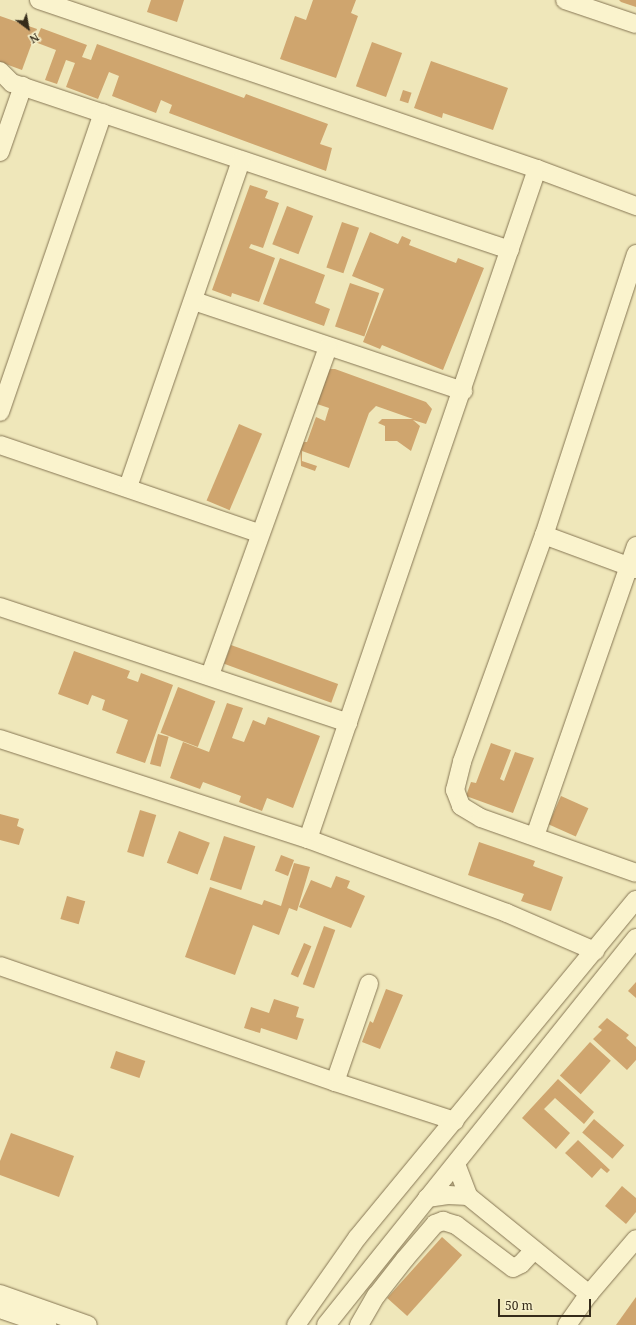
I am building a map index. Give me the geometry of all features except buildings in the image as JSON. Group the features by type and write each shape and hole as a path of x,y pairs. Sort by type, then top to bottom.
{"street":[{"path":"38,0 537,169 636,206"},
{"path":"565,0 593,4 636,24"},
{"path":"0,152 9,81 510,250"},
{"path":"0,412 103,113"},
{"path":"128,486 194,301 241,160"},
{"path":"308,839 463,391 537,169"},
{"path":"636,254 544,536 462,762 455,790 461,806 468,812 636,873"},
{"path":"194,301 328,348 463,391"},
{"path":"210,675 259,533 328,348"},
{"path":"0,445 128,486 259,533"},
{"path":"544,536 632,568"},
{"path":"535,836 632,568 636,546"},
{"path":"0,607 210,675 348,722"},
{"path":"0,739 308,839 507,913 595,951"},
{"path":"296,1325 357,1238 636,900"},
{"path":"326,1325 427,1198 456,1164 495,1111 636,938"},
{"path":"0,966 335,1082 455,1121"},
{"path":"335,1082 369,984"},
{"path":"456,1164 468,1196 533,1251 589,1294"},
{"path":"427,1198 448,1195 468,1196"},
{"path":"359,1325 376,1296 439,1222 449,1221 456,1225 513,1268 521,1264 533,1251"},
{"path":"567,1325 589,1294 636,1239"},
{"path":"0,1294 47,1325"},
{"path":"0,1309 21,1309 88,1325"}]}
